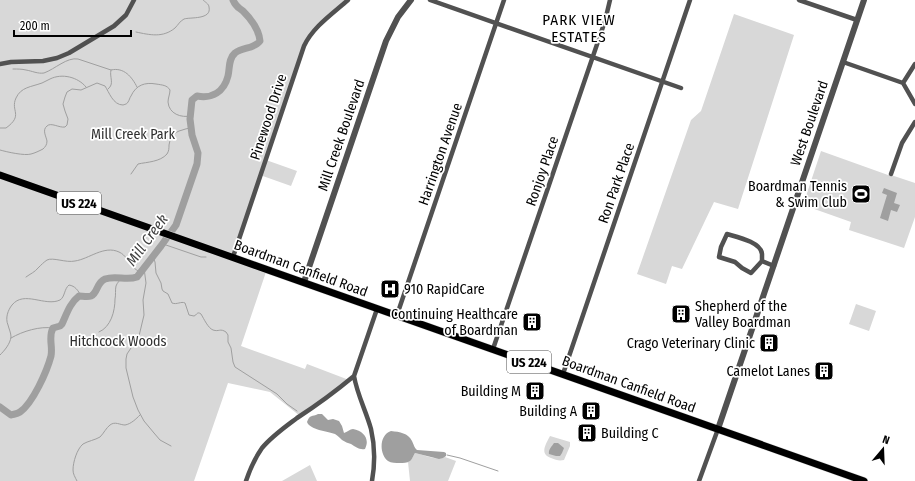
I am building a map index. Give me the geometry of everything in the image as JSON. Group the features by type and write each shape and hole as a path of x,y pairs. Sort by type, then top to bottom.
{"main road":[{"name":"Boardman Canfield Road","path":"0,175 864,481"}],"street":[{"path":"0,64 11,62 43,61 57,58 69,53 114,26 126,15 134,0"},
{"name":"Pinewood Drive","path":"233,257 304,46 317,27 348,0"},
{"name":"Mill Creek Boulevard","path":"304,282 386,41 398,17 410,0"},
{"path":"430,0 681,88"},
{"name":"Harrington Avenue","path":"396,315 504,0"},
{"name":"Ronjoy Place","path":"493,349 608,13 610,0"},
{"name":"Ron Park Place","path":"563,374 690,0"},
{"path":"799,0 857,20"},
{"name":"West Boulevard","path":"699,481 864,0"},
{"path":"843,62 903,83 915,104"},
{"path":"903,83 915,64"},
{"path":"891,174 902,143 915,122"},
{"path":"727,234 750,242 759,248 762,254 762,261 751,273 735,262 719,257 721,247 727,234"},
{"path":"762,261 774,266"},
{"path":"246,481 254,461 267,443 287,426 354,376 377,309"},
{"path":"354,376 373,438 374,458 372,481"}],"green space":[{"name":"Mill Creek Park","path":"0,0 348,0 307,40 266,160 297,171 291,186 260,175 233,257 267,269 241,346 305,369 307,364 349,380 300,416 270,392 228,383 194,481 0,481"},
{"path":"734,14 794,35 738,209 714,202 682,269 672,266 666,284 637,274 691,120 701,111"},
{"name":"Boardman Tennis & Swim Club","path":"821,151 915,183 915,217 904,248 849,230 851,222 803,205"},
{"path":"856,304 876,311 869,331 849,324"},
{"path":"550,436 570,442 570,446 564,460 554,459 545,454 544,448"},
{"path":"415,453 434,458 445,457 456,461 448,481 410,481 408,462"},
{"path":"310,465 317,481 282,481"}],"shaded area":[{"path":"884,188 897,193 894,203 900,205 897,212 891,210 888,221 880,218 887,195 882,193"},
{"path":"318,414 322,414 328,420 333,419 339,421 344,433 353,429 363,434 367,442 365,449 359,449 342,440 335,434 319,430 309,425 307,422 308,419"},
{"path":"391,431 401,432 408,436 417,450 444,452 446,453 446,456 439,459 415,453 408,462 389,462 383,454 382,440 387,433"},
{"path":"554,443 558,443 564,448 560,456 549,454"}],"waterway":[{"path":"136,32 151,35 166,33 175,28 184,19 204,16 209,11 209,7 203,0"},
{"name":"Mill Creek","path":"0,407 11,415 20,412 30,402 43,378 51,356 51,335 53,328 62,324 73,302 79,296 93,295 100,283 105,279 137,277 176,225 197,164 198,153 192,135 190,119 192,100 197,96 202,97 217,93 226,82 230,61 233,55 238,51 258,44 260,41 254,25 246,14 236,6 233,0"},
{"path":"13,69 23,69 37,73 44,73 65,61 78,59 111,70 116,69 124,71 130,76 137,87"},
{"path":"108,89 111,85 111,70"},
{"path":"0,128 6,128 14,120 16,113 14,106 16,98 24,89 60,76 74,78 86,87"},
{"path":"0,150 16,154 28,154 43,149 47,142 45,131 47,126 51,125 65,127 67,125 68,119 63,104 67,92 72,89 81,90 97,83 105,86 114,101 123,105 127,103 135,89 141,85 152,83 167,87 170,90 168,102 171,110 180,116 191,116"},
{"path":"131,174 138,164 164,157 168,152 172,136 179,131 191,128"},
{"path":"163,244 201,257 206,257"},
{"path":"26,277 50,259 75,261 108,250 121,253 133,267 141,273"},
{"path":"153,257 156,273 162,289 168,294 172,303 185,303 189,315 194,316 200,313 211,329 226,332 235,367 277,394 297,411"},
{"path":"144,268 146,283 143,300 144,315 139,336 127,354 126,368 133,397 144,421 160,440 171,446"},
{"path":"99,332 107,326 112,318 116,286 122,278"},
{"path":"0,355 7,347 11,336 7,322 8,312 12,305 17,301 29,299 54,302 63,297 69,285 73,286 81,296"},
{"path":"11,338 32,330 53,328"},
{"path":"77,481 73,473 73,467 81,446 100,437 112,424 116,423 125,425 140,415"},
{"path":"447,455 498,471"}],"place":[{"name":"Boardman Tennis & Swim Club","path":"861,194"},
{"name":"910 RapidCare","path":"390,289"},
{"name":"Shepherd of the Valley Boardman","path":"681,314"},
{"name":"Continuing Healthcare of Boardman","path":"532,322"},
{"name":"Crago Veterinary Clinic","path":"769,343"},
{"name":"Camelot Lanes","path":"824,371"},
{"name":"Building M","path":"535,391"},
{"name":"Building A","path":"591,411"},
{"name":"Building C","path":"587,433"}],"district":[{"name":"PARK VIEW ESTATES","path":"579,28"}],"park label":[{"name":"Hitchcock Woods","path":"118,341"}]}
